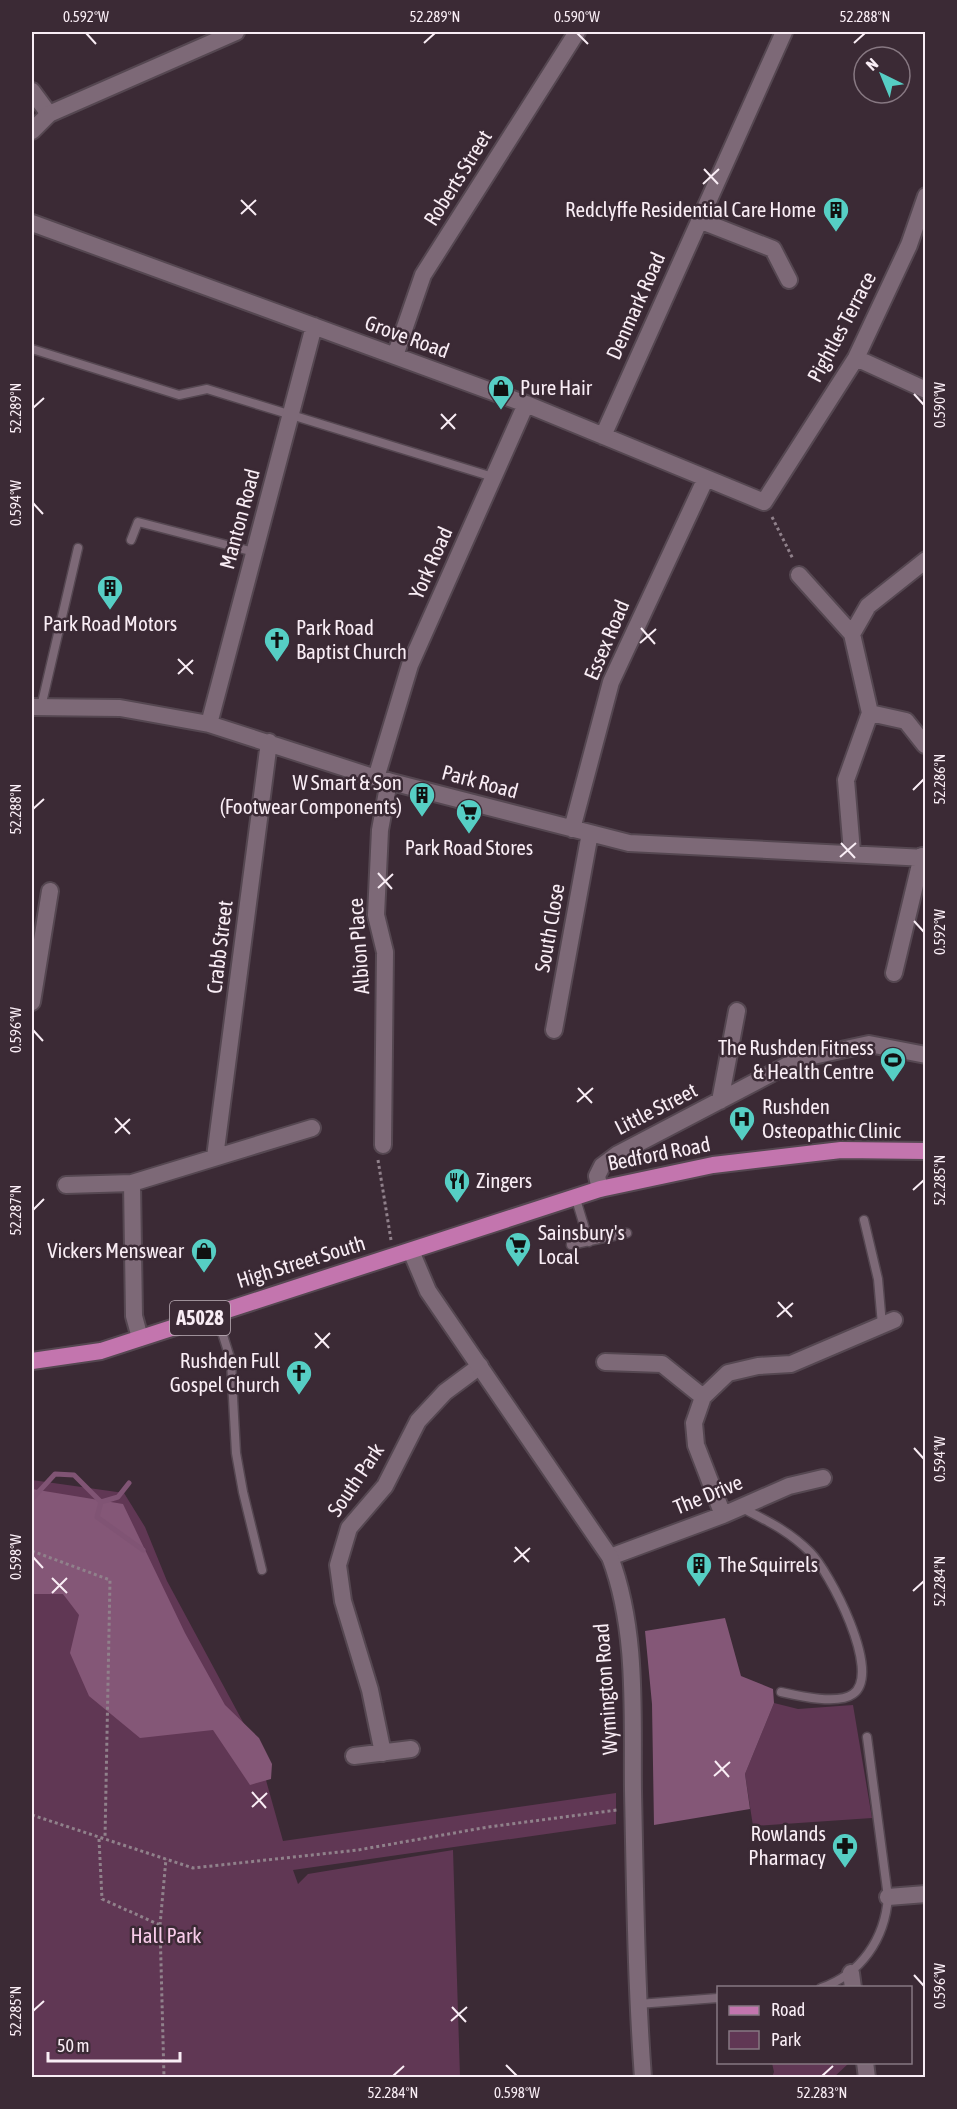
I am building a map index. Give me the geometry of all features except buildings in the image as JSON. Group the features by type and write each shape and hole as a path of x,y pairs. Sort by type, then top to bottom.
{"main road":[{"name":"Bedford Road","path":"411,1251 575,1196 713,1165 841,1150 926,1151"},
{"name":"High Street South","path":"32,1361 101,1351 216,1312 411,1251"}],"street":[{"path":"32,131 49,114 236,32"},
{"name":"Roberts Street","path":"395,356 423,275 577,32"},
{"name":"Denmark Road","path":"603,436 784,32"},
{"path":"32,91 49,114"},
{"name":"Pightles Terrace","path":"764,501 856,358 909,245 926,196"},
{"path":"699,220 773,249 789,280"},
{"name":"Grove Road","path":"32,223 526,404 764,501"},
{"name":"Manton Road","path":"209,724 314,326"},
{"path":"856,358 926,390"},
{"name":"York Road","path":"382,780 410,665 526,404"},
{"name":"Essex Road","path":"572,829 611,682 706,478"},
{"path":"852,634 868,606 926,560"},
{"path":"799,575 852,634 870,713 846,780 852,852"},
{"name":"Park Road","path":"36,707 120,708 209,724 382,780 629,843 924,857"},
{"path":"870,713 906,721 925,745"},
{"name":"Crabb Street","path":"215,1157 269,742"},
{"name":"Albion Place","path":"382,780 376,915 385,952 383,1145"},
{"name":"South Close","path":"554,1030 590,834"},
{"path":"894,973 924,857"},
{"path":"32,1002 50,891"},
{"path":"720,1101 737,1011"},
{"name":"Little Street","path":"600,1189 597,1176 602,1166 618,1154 800,1059 869,1044 926,1055"},
{"path":"66,1185 132,1183 312,1128"},
{"path":"132,1183 134,1316 140,1338"},
{"name":"Wymington Road","path":"411,1251 428,1291 610,1557 621,1592 630,1652 638,2004 643,2078"},
{"path":"723,1515 696,1445 694,1423 703,1397 728,1373 758,1366 791,1364 888,1323"},
{"path":"605,1362 662,1364 703,1397"},
{"name":"South Park","path":"383,1753 370,1690 343,1601 338,1565 349,1528 385,1486 418,1421 445,1392 480,1366"},
{"name":"The Drive","path":"610,1557 723,1515 789,1486 823,1478"},
{"path":"354,1756 411,1749"},
{"path":"888,1898 926,1894"}],"lane":[{"path":"32,349 179,395 207,389 493,477"},
{"path":"131,540 138,522 254,552"},
{"path":"36,707 78,548"},
{"path":"575,1196 589,1242"},
{"path":"864,1220 888,1323"},
{"path":"571,1245 627,1233"},
{"path":"216,1312 231,1361 236,1453 262,1570"},
{"path":"740,1507 785,1529 811,1553 834,1585 855,1630 861,1668 860,1684 856,1692 847,1697 814,1699 781,1692"},
{"path":"829,1986 852,1980 882,1932 887,1916 888,1898 867,1737"},
{"path":"638,2004 717,1998"}],"path":[{"path":"764,501 799,575"},
{"path":"383,1145 377,1155 394,1256"},
{"path":"32,1551 110,1580 105,1838"},
{"path":"32,1815 193,1869 277,1861 634,1807"},
{"path":"99,1838 102,1899 160,1925"},
{"path":"164,2078 160,1925 166,1859"}],"green space":[{"name":"Hall Park","path":"32,1480 124,1493 145,1527 167,1581 257,1748 283,1841 616,1793 616,1824 293,1870 298,1884 308,1874 453,1850 460,2077 32,2078"},
{"path":"774,1703 798,1709 853,1705 872,1818 753,1826 745,1774"},
{"path":"772,2064 848,2064 833,2078 772,2077 774,2072"}],"shaded area":[{"path":"32,1489 123,1504 185,1633 225,1705 259,1738 272,1764 271,1779 250,1785 213,1730 140,1738 89,1696 70,1653 79,1615 63,1594 32,1594"},
{"path":"725,1618 741,1676 773,1689 774,1703 745,1774 750,1809 654,1825 652,1704 645,1631"}],"waterway":[{"path":"32,1499 55,1474 74,1475 101,1502 97,1517 143,1550"},
{"path":"101,1502 118,1497 129,1483"}],"place":[{"name":"Redclyffe Residential Care Home","path":"836,233"},
{"name":"Pure Hair","path":"501,411"},
{"name":"Park Road Motors","path":"110,611"},
{"name":"Park Road Baptist Church","path":"277,663"},
{"name":"W Smart & Son (Footwear Components)","path":"422,818"},
{"name":"Park Road Stores","path":"469,835"},
{"name":"The Rushden Fitness & Health Centre","path":"893,1083"},
{"name":"Rushden Osteopathic Clinic","path":"742,1142"},
{"name":"Zingers","path":"457,1204"},
{"name":"Sainsbury's Local","path":"518,1268"},
{"name":"Vickers Menswear","path":"204,1274"},
{"name":"Rushden Full Gospel Church","path":"299,1396"},
{"name":"The Squirrels","path":"699,1588"},
{"name":"Rowlands Pharmacy","path":"845,1869"}]}
